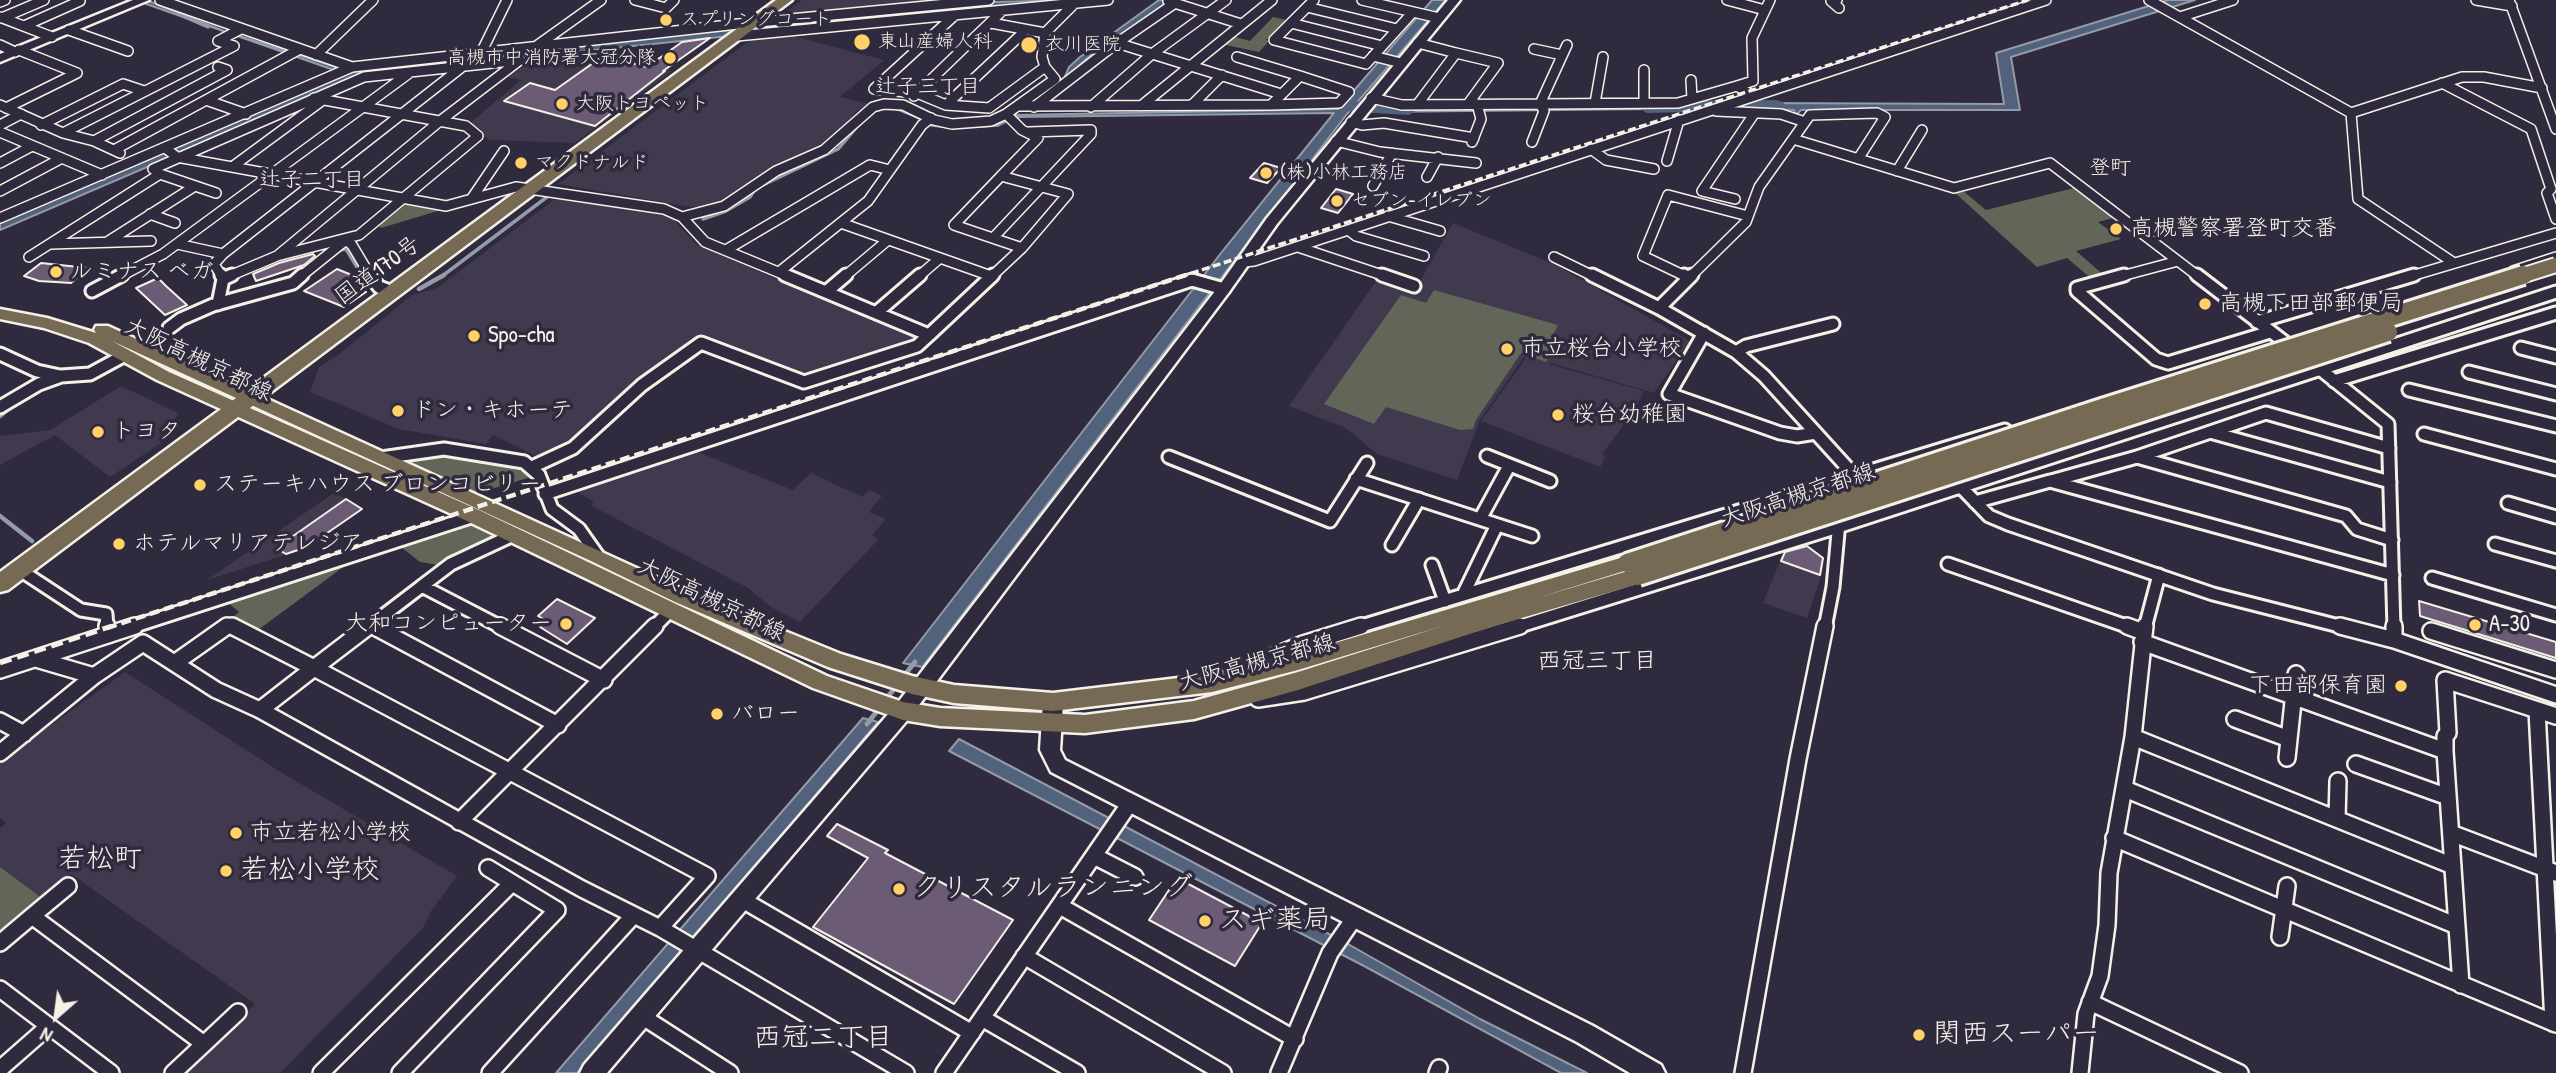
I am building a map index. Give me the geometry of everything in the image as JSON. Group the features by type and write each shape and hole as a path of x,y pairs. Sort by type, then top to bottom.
{"highway":[{"name":"国道170号","path":"0,584 785,0"}],"main road":[{"name":"大阪高槻京都線","path":"0,314 73,331 163,376 382,458 682,597 835,661 916,686 1051,712 1085,724 1194,710 1298,681 1490,619 2102,408 2556,265"},
{"name":"大阪高槻京都線","path":"0,304 55,315 110,332 241,403 820,682 898,710 940,717 1051,712 1125,695 1212,682 1297,662 1632,570 2556,279"}],"street":[{"path":"1,18 44,0"},
{"path":"23,26 80,1 78,0"},
{"path":"160,0 294,52 316,55 349,68"},
{"path":"316,55 326,49 373,0"},
{"path":"481,53 507,1 517,0"},
{"path":"535,47 601,0"},
{"path":"642,1 666,8 674,0"},
{"path":"216,193 160,174 153,169 171,153 246,114 349,68 989,0"},
{"path":"737,36 1108,0"},
{"path":"1091,107 1152,54 1226,0"},
{"path":"1141,106 1188,65 1272,0"},
{"path":"1362,0 1437,17"},
{"path":"592,1073 694,948 741,899 898,710 1219,288 1244,262 1398,62 1418,43 1437,17 1454,0"},
{"path":"1727,0 1765,10"},
{"path":"1361,109 1402,105 1542,107 1595,103 1678,103 1753,81 1752,38 1770,0"},
{"path":"1244,262 1298,247 2046,0"},
{"path":"2180,17 2233,0"},
{"path":"2476,0 2510,3 2556,129"},
{"path":"2151,1 2351,113 2462,77 2484,76 2542,88"},
{"path":"0,58 139,2"},
{"path":"1034,108 1171,2 1241,24"},
{"path":"682,217 724,206 776,171 824,150 873,107 884,104 903,105 952,124 1009,118 1019,106 1055,79 1045,67 1042,57 1045,33 1074,3"},
{"path":"1397,29 1311,3 1274,40 1366,64 1416,12"},
{"path":"903,105 1002,11"},
{"path":"955,15 874,89 917,93 947,105 989,108 1045,67"},
{"path":"1,18 52,37"},
{"path":"990,23 1045,33"},
{"path":"1291,23 1382,46"},
{"path":"69,30 128,51"},
{"path":"62,133 234,46 218,41 239,30"},
{"path":"947,105 1025,31"},
{"path":"1117,43 1281,94"},
{"path":"1418,43 1498,63 1475,107"},
{"path":"0,45 77,73 3,107"},
{"path":"1532,142 1542,107 1567,45"},
{"path":"1534,50 1562,55"},
{"path":"114,150 294,52"},
{"path":"1417,105 1456,53"},
{"path":"1376,56 1398,62"},
{"path":"1019,106 1034,108 1339,103 1349,92 1237,57"},
{"path":"1595,103 1603,57"},
{"path":"0,218 136,160 171,153 318,99 364,77 520,60 440,121 276,256"},
{"path":"218,304 223,279 214,264 223,254 464,66"},
{"path":"94,141 227,70 218,67"},
{"path":"1644,70 1644,103"},
{"path":"92,291 177,244 411,72"},
{"path":"1192,105 1222,75"},
{"path":"1270,105 1300,76"},
{"path":"212,78 233,85"},
{"path":"1691,80 1692,99"},
{"path":"2441,83 2531,129 2551,189 2547,193 2556,219"},
{"path":"41,125 123,84 144,92"},
{"path":"1737,86 1753,96"},
{"path":"223,279 276,256 359,235 478,136 466,126 318,99 232,167"},
{"path":"206,100 246,114"},
{"path":"3,107 41,125 94,141 136,160"},
{"path":"1361,109 1362,125 1384,123 1473,140 1480,119 1475,107"},
{"path":"1712,109 1782,114 1805,122"},
{"path":"1658,308 1746,222 1759,187 1810,115 1877,113 1885,117 1858,159"},
{"path":"2351,113 2358,199 2454,263"},
{"path":"0,125 21,114"},
{"path":"1735,199 1702,191 1754,114"},
{"path":"60,115 81,124"},
{"path":"779,272 868,201 922,125 931,118"},
{"path":"1009,118 1038,138 954,225 1022,248"},
{"path":"1667,161 1679,120"},
{"path":"993,238 1091,134 1091,130 1029,132"},
{"path":"1897,171 1922,130"},
{"path":"0,132 102,175"},
{"path":"1793,139 1954,188 2050,163 2287,344"},
{"path":"1336,141 1392,153 1476,163"},
{"path":"0,163 32,146"},
{"path":"1591,149 1606,160 1654,169"},
{"path":"472,198 503,151"},
{"path":"171,153 313,183 446,206 516,187 664,209 682,217 705,242 929,335"},
{"path":"1373,186 1392,153"},
{"path":"1427,177 1438,157"},
{"path":"0,191 62,158"},
{"path":"726,250 870,165 890,170"},
{"path":"29,257 160,174"},
{"path":"532,467 573,448 642,385 701,343 804,382 917,345 1022,248 1068,194 1001,176"},
{"path":"107,242 195,186"},
{"path":"1687,277 1643,256 1668,195 1748,216"},
{"path":"150,214 175,223"},
{"path":"1388,216 1440,231"},
{"path":"841,223 991,276"},
{"path":"1348,230 1356,236 1424,256"},
{"path":"2258,322 2556,233"},
{"path":"346,240 379,287 392,292"},
{"path":"169,328 181,319 218,304 293,283 346,240"},
{"path":"826,292 888,240"},
{"path":"50,244 150,241"},
{"path":"177,244 223,254"},
{"path":"1298,247 1414,286"},
{"path":"1554,257 1658,308 1736,352 1764,376 1854,475"},
{"path":"1212,682 1303,644 2287,344 2556,257"},
{"path":"876,313 940,258"},
{"path":"2178,261 2077,288 2077,291 2156,359 2168,363 2270,332"},
{"path":"545,494 1192,280 1219,288"},
{"path":"1194,710 1304,692 1838,527 2556,293"},
{"path":"2334,380 2556,313"},
{"path":"1736,352 1746,346 1833,324"},
{"path":"1704,333 1669,394 1780,433 1797,436 1816,433"},
{"path":"2521,348 2556,357"},
{"path":"0,354 37,371 61,376 90,374 125,355"},
{"path":"2320,369 2388,424 2394,640"},
{"path":"2469,372 2556,394"},
{"path":"0,407 22,393 61,376"},
{"path":"2409,390 2556,426"},
{"path":"1975,502 2137,457 2266,413 2389,448"},
{"path":"2210,432 2390,482"},
{"path":"2424,434 2556,469"},
{"path":"382,458 444,449 513,459 532,467 539,475 552,509 579,529 598,556"},
{"path":"1487,456 1550,481"},
{"path":"1169,457 1330,521 1367,463"},
{"path":"2137,457 2346,516 2357,529 2392,540"},
{"path":"1479,519 1509,466"},
{"path":"1743,1073 1805,724 1833,587 1838,527 1854,475"},
{"path":"1356,479 1532,536"},
{"path":"2050,481 2393,575"},
{"path":"1960,486 1989,516 2008,524 2213,594 2394,640 2556,695"},
{"path":"1392,545 1419,499"},
{"path":"2508,503 2556,517"},
{"path":"0,670 474,516"},
{"path":"1463,595 1497,525"},
{"path":"260,710 451,564 513,535"},
{"path":"2495,544 2556,561"},
{"path":"1948,564 2295,697 2445,751"},
{"path":"1432,565 1445,601"},
{"path":"20,570 81,610 106,614 108,635"},
{"path":"2080,1073 2086,1014 2100,976 2107,925 2109,873 2133,737 2146,615 2159,575"},
{"path":"2432,578 2556,615"},
{"path":"422,586 604,680"},
{"path":"459,822 604,680 672,609"},
{"path":"139,625 143,643 216,690 260,710 459,822 664,930 906,1073"},
{"path":"176,662 229,625 512,771 707,876 664,930"},
{"path":"372,625 558,725"},
{"path":"2431,631 2556,670"},
{"path":"0,753 94,676 143,643"},
{"path":"36,659 94,676"},
{"path":"2287,758 2296,674"},
{"path":"2462,985 2445,751 2445,736 2448,733 2445,680 2556,716"},
{"path":"2114,838 2554,1024 2550,871 2536,710"},
{"path":"1051,712 1049,750 1058,765 1124,811 1355,917 1573,1027 1653,1073"},
{"path":"2235,719 2289,739"},
{"path":"0,721 24,734"},
{"path":"2133,737 2453,866"},
{"path":"2356,764 2448,797"},
{"path":"2337,819 2338,781"},
{"path":"2125,789 2457,926"},
{"path":"944,1073 1124,811"},
{"path":"2451,833 2550,871"},
{"path":"1094,856 1135,877"},
{"path":"400,1073 557,910 488,868"},
{"path":"321,1073 512,883"},
{"path":"0,943 68,886"},
{"path":"2280,937 2287,886"},
{"path":"741,899 972,1033"},
{"path":"1060,906 1296,1039"},
{"path":"32,916 204,1044"},
{"path":"490,1073 633,916"},
{"path":"1279,1073 1296,1039 1330,953 1355,917"},
{"path":"1024,956 1223,1073"},
{"path":"0,989 111,1073"},
{"path":"2090,1002 2240,1073"},
{"path":"173,1073 238,1012"},
{"path":"640,1015 730,1073"},
{"path":"982,1018 1077,1073"},
{"path":"0,1069 49,1026"}],"shaded area":[{"path":"802,0 948,0 777,19"},
{"path":"785,34 884,60 840,97 870,104 856,112 825,145 764,173 734,198 703,209 558,184 749,41"},
{"path":"613,49 604,55 672,71 575,143 489,140 470,123 521,80 507,77 538,57"},
{"path":"559,196 671,217 697,245 915,338 913,343 816,373 801,374 700,338 569,445 540,458 493,435 486,444 399,429 310,392 319,367 338,355 412,295 437,288"},
{"name":"市立桜台小学校","path":"1453,223 1554,264 1690,341 1654,393 1551,363 1550,366 1644,391 1635,409 1603,453 1605,458 1600,467 1481,421 1526,358 1524,357 1480,420 1457,480 1377,454 1346,428 1289,406 1379,277 1416,288"},
{"name":"トヨタ","path":"121,386 178,413 167,439 110,477 55,435 0,465 0,436 50,430"},
{"path":"690,449 793,490 811,473 862,497 870,490 882,496 869,512 886,519 872,535 878,540 800,622 771,607 748,588 592,506 593,501 572,489"},
{"path":"334,493 364,508 307,548 207,580"},
{"path":"1807,546 1824,557 1823,570 1807,618 1763,603 1784,551"},
{"name":"若松小学校","path":"125,672 279,771 457,876 431,911 423,928 280,1073 184,1073 255,1004 71,874 42,898 0,867 0,828 6,823 0,818 0,762"}],"green space":[{"path":"1273,17 1286,20 1266,40 1269,41 1259,52 1221,44 1232,36 1250,41"},
{"path":"2074,188 2113,218 2098,222 2121,239 2076,251 2106,277 2093,280 2067,258 2037,267 1954,192 1962,190 1986,210"},
{"path":"404,203 441,210 381,228 376,224"},
{"path":"1434,290 1558,325 1547,347 1552,349 1546,362 1521,353 1476,420 1473,429 1460,430 1386,407 1374,424 1324,404 1401,295 1426,303"},
{"path":"434,453 505,461 532,474 531,477 478,493 401,458"},
{"path":"457,525 470,525 496,538 438,565 420,562 401,547 401,542"},
{"path":"354,559 258,630 233,617 239,612 226,601"},
{"path":"0,867 42,898 0,933"}],"water":[{"path":"135,0 146,0 224,31 342,69 991,2 1076,0 364,74 0,230 0,222 334,70"},
{"path":"1159,0 1174,0 1093,53 1064,79 1069,67 1080,57"},
{"path":"1432,0 1446,0 1347,114 922,667 903,663 1221,253 1334,113 1015,115 1338,109"},
{"path":"2168,0 2195,0 2011,57 2020,110 1801,110 1796,115 1794,110 1737,108 1752,103 2004,104 1996,53"},
{"path":"1649,105 1652,109 1373,112 1377,107"},
{"path":"863,718 878,722 713,916 577,1073 556,1073"},
{"path":"959,739 1348,944 1480,1019 1587,1073 1561,1073 1364,966 949,751"}],"building":[{"path":"710,38 663,71 595,126 504,101 530,83 555,90 603,56 647,67 682,42"},
{"name":"(株)小林工務店","path":"1264,163 1281,168 1267,183 1250,178"},
{"name":"セブン-イレブン","path":"1336,189 1353,194 1338,213 1321,208"},
{"path":"313,254 315,256 304,265 256,281 253,274 279,263"},
{"name":"ルミナス ベガ","path":"41,263 88,268 71,283 39,281 24,276"},
{"path":"337,269 354,276 343,283 366,292 344,307 304,291"},
{"path":"158,278 187,305 165,315 136,288"},
{"path":"346,499 362,509 307,547 286,554 276,548"},
{"path":"1807,546 1823,558 1820,575 1781,561 1785,552"},
{"name":"大和コンピューター","path":"557,599 595,618 567,644 540,627 547,621 538,616"},
{"name":"A-30","path":"2419,601 2556,642 2556,658 2420,616"},
{"name":"クリスタルランニング","path":"837,824 888,850 885,853 1013,920 954,1004 813,927 868,858 827,836"},
{"name":"スギ薬局","path":"1177,878 1262,923 1235,966 1149,920"}],"waterway":[{"path":"178,14 208,27"},
{"path":"1647,107 1776,106"},
{"path":"1348,107 1409,109"},
{"path":"895,108 920,118"},
{"path":"961,127 998,125 1017,115"},
{"path":"763,185 838,149 860,123"},
{"path":"932,125 949,127"},
{"path":"703,219 726,211 750,197 755,189"},
{"path":"443,276 547,197"},
{"path":"339,250 346,249 363,277"},
{"path":"361,275 373,289"},
{"path":"419,289 443,276"},
{"path":"0,416 13,405"},
{"path":"0,516 32,541"},
{"path":"903,677 915,662"},
{"path":"886,699 898,684"},
{"path":"867,724 881,706"}],"railway":[{"path":"1180,277 2028,0"},
{"path":"107,628 1186,275"},
{"path":"0,663 112,626"}],"place":[{"name":"スプリングコート","path":"666,20"},
{"name":"東山産婦人科","path":"862,42"},
{"name":"衣川医院","path":"1029,45"},
{"name":"高槻市中消防署大冠分隊","path":"670,58"},
{"name":"大阪トヨペット","path":"562,104"},
{"name":"マクドナルド","path":"521,163"},
{"name":"(株)小林工務店","path":"1266,173"},
{"name":"セブン-イレブン","path":"1337,201"},
{"name":"高槻警察署登町交番","path":"2116,229"},
{"name":"ルミナス ベガ","path":"56,272"},
{"name":"高槻下田部郵便局","path":"2205,304"},
{"name":"Spo-cha","path":"474,336"},
{"name":"市立桜台小学校","path":"1507,349"},
{"name":"ドン・キホーテ","path":"398,411"},
{"name":"桜台幼稚園","path":"1558,415"},
{"name":"トヨタ","path":"98,432"},
{"name":"ステーキハウス ブロンコビリー","path":"200,485"},
{"name":"ホテルマリアテレジア","path":"119,544"},
{"name":"大和コンピューター","path":"566,624"},
{"name":"A-30","path":"2475,625"},
{"name":"下田部保育園","path":"2401,686"},
{"name":"バロー","path":"717,714"},
{"name":"市立若松小学校","path":"236,833"},
{"name":"若松小学校","path":"226,871"},
{"name":"クリスタルランニング","path":"899,889"},
{"name":"スギ薬局","path":"1205,921"},
{"name":"関西スーパー","path":"1919,1035"}],"district":[{"name":"辻子三丁目","path":"928,87"},
{"name":"登町","path":"2110,168"},
{"name":"辻子二丁目","path":"312,180"},
{"name":"西冠三丁目","path":"1597,662"},
{"name":"若松町","path":"100,860"},
{"name":"西冠二丁目","path":"823,1039"}]}
